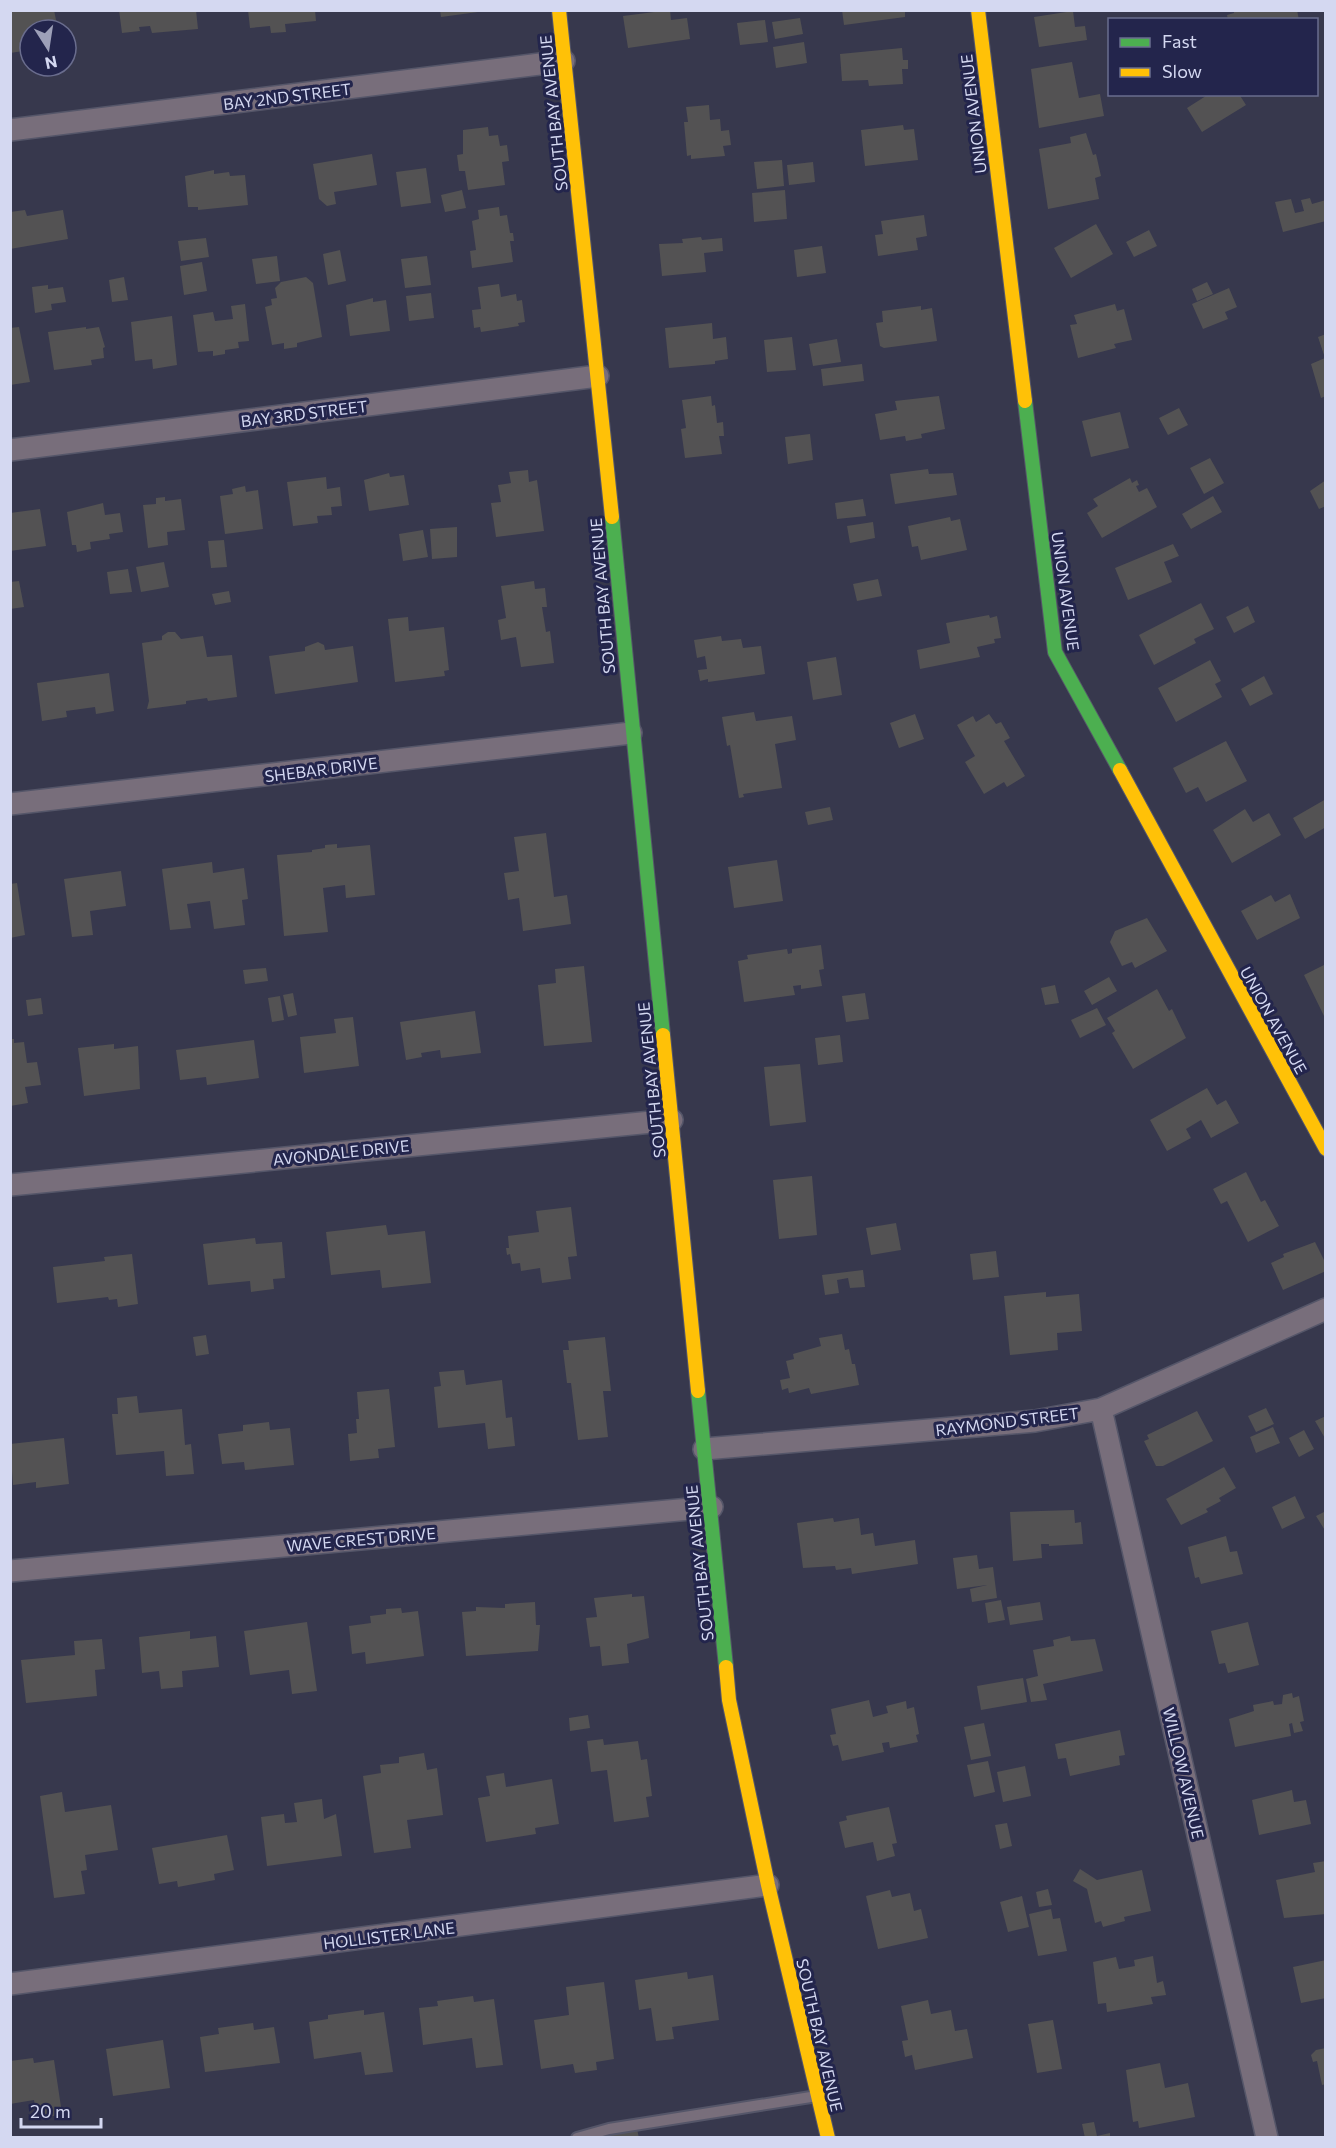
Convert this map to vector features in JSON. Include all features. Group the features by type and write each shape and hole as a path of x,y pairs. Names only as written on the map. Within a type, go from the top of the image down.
{"street":[{"name":"SOUTH BAY AVENUE","path":"559,10 598,376 631,733 704,1449 712,1507 729,1700 768,1885 828,2138"},
{"name":"UNION AVENUE","path":"978,10 1054,652 1326,1149"},
{"name":"BAY 2ND STREET","path":"10,130 564,61"},
{"name":"BAY 3RD STREET","path":"10,450 598,376"},
{"name":"SHEBAR DRIVE","path":"10,804 631,733"},
{"name":"AVONDALE DRIVE","path":"10,1185 672,1120"},
{"name":"RAYMOND STREET","path":"704,1449 1035,1421 1101,1409 1326,1309"},
{"name":"WILLOW AVENUE","path":"1101,1409 1267,2138"},
{"name":"WAVE CREST DRIVE","path":"10,1571 712,1507"},
{"name":"HOLLISTER LANE","path":"10,1984 768,1885"}],"lane":[{"path":"577,2138 609,2129 818,2096"}],"building":[{"path":"10,10 54,10 56,18 18,18 18,52 10,53"},
{"path":"119,10 196,10 198,29 152,33 150,26 139,27 140,31 122,33"},
{"path":"248,10 315,10 316,21 285,24 286,32 271,33 270,26 250,28"},
{"path":"440,10 478,10 478,12 441,17"},
{"path":"670,10 671,20 687,18 690,39 628,48 623,16"},
{"path":"842,10 905,10 905,17 844,25"},
{"path":"1234,10 1297,10 1299,18 1228,18 1227,15 1234,13"},
{"path":"1073,11 1075,27 1085,26 1087,40 1039,47 1034,17"},
{"path":"800,18 803,34 775,39 772,22"},
{"path":"765,20 768,42 740,45 737,23"},
{"path":"804,42 807,63 776,68 773,47"},
{"path":"902,48 903,60 908,60 908,69 902,69 903,84 869,86 868,80 842,81 840,54"},
{"path":"1072,62 1079,98 1100,94 1104,116 1039,128 1031,69"},
{"path":"1206,96 1240,96 1246,105 1202,132 1187,108"},
{"path":"709,105 710,120 720,119 721,131 729,130 731,145 723,146 725,156 691,159 691,155 687,156 684,122 688,122 686,107"},
{"path":"903,125 904,130 914,129 918,160 865,166 861,130"},
{"path":"488,127 489,136 498,135 500,146 507,145 509,161 502,162 505,185 468,190 465,171 459,171 457,155 463,154 463,130"},
{"path":"1086,133 1093,155 1096,154 1101,176 1095,178 1099,199 1048,209 1039,149 1071,143 1070,137"},
{"path":"372,154 377,185 334,192 336,204 327,206 319,199 313,164"},
{"path":"782,160 784,186 757,189 754,162"},
{"path":"813,162 815,182 789,185 787,165"},
{"path":"426,168 431,203 401,207 396,172"},
{"path":"214,170 214,174 229,172 230,176 245,175 248,205 198,210 198,207 188,207 185,176"},
{"path":"462,190 466,208 445,212 441,195"},
{"path":"785,190 787,219 754,222 752,193"},
{"path":"1310,198 1312,204 1326,200 1326,221 1283,232 1275,202 1291,199 1295,213 1304,211 1301,200"},
{"path":"499,207 500,216 507,215 510,233 513,233 514,241 510,241 513,262 472,268 470,251 476,250 472,221 479,219 478,210"},
{"path":"25,210 27,216 63,210 68,239 10,249 10,212"},
{"path":"924,215 927,236 916,238 918,250 878,256 875,235 883,234 881,221"},
{"path":"1096,224 1113,254 1071,278 1054,248"},
{"path":"1149,230 1157,246 1134,257 1126,242"},
{"path":"701,237 702,240 722,238 723,251 704,253 706,272 662,276 659,244 683,243 682,239"},
{"path":"206,238 209,257 181,261 178,241"},
{"path":"822,246 826,273 797,277 794,250"},
{"path":"340,250 346,281 328,285 323,254"},
{"path":"277,256 280,281 256,284 252,259"},
{"path":"427,256 431,285 405,288 401,259"},
{"path":"202,262 207,291 184,295 180,266"},
{"path":"124,277 128,300 112,302 109,280"},
{"path":"306,277 313,283 322,337 297,343 297,347 284,349 284,343 272,345 265,307 272,305 271,299 277,298 275,288 281,282"},
{"path":"1207,282 1213,294 1197,301 1192,289"},
{"path":"499,284 501,297 516,294 517,301 522,300 525,322 518,323 519,326 481,332 480,327 474,328 472,310 481,309 478,287"},
{"path":"48,285 48,289 63,287 66,302 51,304 52,310 35,313 32,287"},
{"path":"1229,288 1237,307 1225,312 1228,319 1203,329 1192,304"},
{"path":"431,293 434,318 409,321 406,296"},
{"path":"373,298 373,302 386,300 390,331 350,336 346,305"},
{"path":"245,304 249,341 238,342 239,348 225,350 225,354 213,356 213,351 198,352 193,315 213,312 215,321 233,319 231,306"},
{"path":"1115,304 1117,311 1124,309 1132,340 1114,344 1116,348 1078,358 1070,325 1077,324 1074,315"},
{"path":"921,306 921,310 932,308 937,341 884,348 880,346 876,323 883,322 882,311"},
{"path":"172,316 177,365 153,369 152,359 135,361 131,322"},
{"path":"712,323 713,339 726,337 728,359 715,361 715,364 669,368 665,328"},
{"path":"19,327 30,382 10,385 10,328"},
{"path":"86,327 86,329 99,327 105,347 103,348 104,358 91,360 92,365 54,370 48,332"},
{"path":"1326,334 1326,396 1321,398 1311,364 1325,358 1318,337"},
{"path":"792,337 796,370 767,372 764,340"},
{"path":"837,339 841,362 813,366 809,344"},
{"path":"862,364 864,381 823,386 821,369"},
{"path":"711,396 712,406 715,405 717,423 723,422 724,436 719,436 722,454 685,458 681,429 686,428 682,400"},
{"path":"939,396 945,429 921,434 922,438 906,441 905,436 880,440 875,414 897,410 895,401"},
{"path":"1179,408 1188,425 1168,435 1159,418"},
{"path":"1120,412 1129,448 1091,457 1082,421"},
{"path":"810,434 813,460 788,464 785,437"},
{"path":"1210,458 1224,483 1204,494 1190,468"},
{"path":"928,469 929,474 953,473 957,495 895,504 890,474"},
{"path":"528,470 529,482 537,480 544,531 496,537 491,503 501,502 498,485 511,483 509,472"},
{"path":"389,473 390,477 404,475 409,505 369,511 364,480"},
{"path":"326,477 327,489 340,487 342,506 331,507 332,515 317,516 318,523 293,526 287,482"},
{"path":"1130,478 1132,483 1137,480 1139,485 1136,486 1139,492 1147,488 1157,507 1102,538 1087,513 1098,506 1093,499"},
{"path":"1326,480 1326,506 1319,509 1310,491"},
{"path":"245,486 246,492 258,490 263,529 225,534 220,496 233,494 232,489"},
{"path":"1213,496 1222,512 1191,529 1182,514"},
{"path":"165,497 165,501 181,499 185,530 167,532 168,545 148,548 143,505 156,504 156,498"},
{"path":"863,499 866,516 837,519 835,503"},
{"path":"103,503 105,515 120,513 123,532 109,534 110,539 90,542 91,549 77,552 76,545 72,545 67,512"},
{"path":"40,509 46,546 10,551 10,513"},
{"path":"950,517 951,521 960,519 967,550 921,560 918,546 912,547 908,526"},
{"path":"873,522 875,538 850,543 847,526"},
{"path":"457,527 457,557 432,559 430,529"},
{"path":"423,530 428,557 403,561 399,534"},
{"path":"224,540 227,567 211,568 208,541"},
{"path":"1173,544 1179,556 1164,562 1172,582 1128,600 1115,568"},
{"path":"164,562 169,587 141,592 136,567"},
{"path":"128,569 132,592 110,594 107,572"},
{"path":"878,579 882,596 857,601 853,584"},
{"path":"19,581 24,607 10,609 10,582"},
{"path":"534,581 535,589 545,588 547,607 542,607 546,632 550,631 554,663 521,667 516,637 501,640 498,620 506,618 501,586"},
{"path":"229,591 231,602 215,605 212,594"},
{"path":"1201,603 1214,629 1194,639 1196,643 1154,665 1139,635"},
{"path":"1248,606 1255,622 1234,633 1226,617"},
{"path":"989,615 990,618 997,616 1001,638 994,639 995,643 977,647 980,657 920,669 917,650 950,643 946,623"},
{"path":"408,617 409,631 444,627 449,670 444,671 445,676 395,682 388,619"},
{"path":"168,632 175,632 181,639 203,636 207,657 232,655 237,697 208,701 207,698 186,701 186,704 147,709 149,701 142,643 162,640 162,636"},
{"path":"721,636 722,641 741,639 743,648 761,646 765,674 708,682 708,679 700,681 698,670 707,669 705,656 697,658 694,640"},
{"path":"318,642 324,645 325,650 353,646 358,682 275,694 269,656 305,651 305,647"},
{"path":"836,657 842,695 813,700 807,662"},
{"path":"1210,660 1221,681 1215,684 1222,697 1176,722 1158,688"},
{"path":"109,673 114,711 96,714 95,707 66,711 67,717 42,721 37,683"},
{"path":"1264,676 1273,694 1250,706 1241,689"},
{"path":"754,712 756,721 792,716 796,740 775,744 782,788 743,794 744,797 739,798 730,745 727,746 722,717"},
{"path":"915,714 924,739 899,748 890,723"},
{"path":"989,714 996,724 1001,722 1010,738 1004,741 1025,776 1007,787 1004,782 984,794 965,762 975,756 957,725 973,716 976,722"},
{"path":"1226,741 1247,781 1206,802 1198,787 1186,793 1173,768"},
{"path":"1326,799 1326,827 1305,839 1293,818"},
{"path":"830,807 833,820 808,825 805,812"},
{"path":"1245,809 1253,822 1269,813 1281,835 1232,863 1213,830"},
{"path":"546,833 554,897 567,895 571,924 523,931 519,898 508,900 504,873 519,871 514,837"},
{"path":"337,844 337,848 370,845 375,895 346,898 345,885 323,888 328,932 284,936 277,855 312,852 312,850 325,848 325,845"},
{"path":"777,860 783,901 734,908 728,867"},
{"path":"212,862 213,873 244,868 248,899 242,900 245,925 214,929 210,901 187,904 191,928 170,930 162,869"},
{"path":"121,871 126,906 90,911 93,935 72,937 64,879"},
{"path":"17,883 25,935 10,938 10,884"},
{"path":"1290,894 1300,918 1257,940 1241,911 1271,895 1275,902"},
{"path":"1147,918 1167,951 1135,968 1132,962 1122,966 1110,942 1115,931"},
{"path":"821,945 824,969 819,970 822,986 801,989 801,985 793,986 795,995 744,1002 738,961 748,959 747,955 787,949 788,954 792,953 792,949"},
{"path":"1326,964 1326,1015 1324,1016 1304,975"},
{"path":"584,966 592,1042 544,1046 538,985 556,983 555,969"},
{"path":"266,968 268,981 245,984 243,970"},
{"path":"1109,977 1117,991 1092,1005 1084,991"},
{"path":"1055,985 1059,1003 1045,1005 1041,988"},
{"path":"1157,989 1169,1011 1172,1009 1186,1038 1133,1069 1112,1033 1115,1031 1107,1018"},
{"path":"293,993 297,1015 288,1017 283,995"},
{"path":"865,993 869,1019 846,1022 842,996"},
{"path":"280,996 284,1020 272,1022 268,998"},
{"path":"41,998 43,1014 28,1016 26,1000"},
{"path":"1097,1008 1106,1025 1080,1038 1071,1020"},
{"path":"475,1011 481,1053 441,1058 440,1050 421,1053 422,1057 406,1060 400,1022"},
{"path":"353,1017 359,1066 304,1073 300,1037 336,1033 334,1019"},
{"path":"840,1035 843,1062 818,1065 815,1038"},
{"path":"10,1039 14,1039 14,1043 24,1042 27,1063 37,1062 41,1085 25,1087 28,1103 10,1106"},
{"path":"254,1040 259,1078 207,1085 206,1077 180,1080 176,1050"},
{"path":"114,1044 114,1049 138,1046 140,1089 84,1096 78,1048"},
{"path":"800,1064 806,1122 770,1126 764,1067"},
{"path":"1207,1088 1217,1105 1226,1100 1239,1123 1211,1138 1201,1120 1186,1129 1191,1138 1167,1151 1150,1120"},
{"path":"1246,1172 1261,1202 1265,1200 1279,1226 1248,1242 1227,1201 1221,1204 1213,1189"},
{"path":"812,1176 817,1235 779,1239 773,1180"},
{"path":"571,1207 577,1256 568,1257 571,1279 542,1283 540,1268 521,1271 520,1263 512,1264 506,1248 509,1248 508,1236 539,1232 536,1211"},
{"path":"896,1223 901,1250 871,1255 866,1228"},
{"path":"386,1225 388,1235 425,1231 431,1283 382,1288 380,1270 331,1275 326,1232"},
{"path":"255,1238 256,1244 282,1242 285,1278 273,1279 274,1289 251,1292 250,1281 208,1285 203,1244"},
{"path":"1315,1242 1326,1264 1326,1271 1283,1290 1271,1263 1284,1257 1283,1254"},
{"path":"996,1251 999,1277 973,1280 970,1254"},
{"path":"132,1254 138,1304 118,1307 117,1299 109,1300 108,1297 57,1303 53,1267 105,1261 104,1257"},
{"path":"863,1270 865,1287 850,1288 848,1278 837,1280 839,1293 825,1295 822,1275"},
{"path":"1046,1292 1046,1297 1079,1294 1082,1331 1057,1333 1058,1350 1010,1355 1004,1296"},
{"path":"842,1334 845,1350 849,1349 852,1364 855,1364 859,1385 811,1394 809,1388 789,1393 788,1388 782,1390 780,1380 790,1378 786,1361 794,1359 793,1354 821,1346 819,1338"},
{"path":"206,1335 209,1354 196,1356 193,1337"},
{"path":"605,1337 611,1391 603,1391 608,1437 578,1440 571,1383 567,1383 563,1350 569,1350 568,1341"},
{"path":"464,1370 466,1385 502,1380 506,1418 512,1417 515,1446 488,1449 485,1423 438,1428 434,1387 441,1386 439,1372"},
{"path":"389,1389 395,1447 378,1449 379,1458 350,1461 348,1434 357,1433 356,1419 359,1419 357,1392"},
{"path":"137,1396 139,1413 182,1409 185,1445 191,1444 194,1474 166,1476 164,1451 116,1455 112,1414 118,1414 117,1398"},
{"path":"1266,1408 1274,1424 1256,1432 1248,1416"},
{"path":"1197,1411 1213,1441 1163,1466 1156,1466 1144,1441 1149,1439 1147,1435"},
{"path":"1326,1416 1326,1440 1315,1421"},
{"path":"269,1422 270,1430 290,1428 294,1465 245,1470 244,1462 222,1464 218,1434 243,1431 243,1425"},
{"path":"1273,1427 1280,1443 1256,1453 1250,1437"},
{"path":"1304,1430 1314,1449 1299,1457 1289,1438"},
{"path":"64,1438 69,1484 36,1488 36,1482 13,1485 10,1444"},
{"path":"1224,1467 1236,1488 1219,1498 1221,1501 1206,1509 1208,1512 1181,1525 1166,1499"},
{"path":"1295,1496 1305,1518 1282,1529 1272,1507"},
{"path":"1074,1510 1075,1523 1081,1522 1083,1544 1049,1546 1049,1544 1041,1544 1042,1558 1013,1561 1010,1512"},
{"path":"1326,1511 1326,1532 1316,1516"},
{"path":"833,1518 834,1522 859,1518 861,1535 873,1533 875,1546 915,1540 918,1564 852,1574 851,1568 836,1570 835,1566 803,1568 797,1523"},
{"path":"1226,1536 1230,1552 1237,1551 1243,1574 1201,1584 1199,1577 1195,1578 1188,1547"},
{"path":"977,1555 979,1569 993,1567 997,1598 972,1602 970,1589 987,1585 957,1589 953,1558"},
{"path":"632,1594 632,1597 644,1596 649,1638 627,1644 629,1663 602,1666 600,1646 590,1647 586,1618 597,1617 594,1598"},
{"path":"1001,1600 1005,1620 988,1623 985,1603"},
{"path":"535,1602 536,1625 540,1625 538,1651 466,1656 462,1612 476,1611 476,1607 505,1608 505,1604"},
{"path":"1040,1602 1043,1620 1010,1625 1007,1607"},
{"path":"401,1608 402,1613 418,1611 424,1656 366,1664 365,1652 352,1654 349,1626 371,1623 370,1616 386,1614 386,1609"},
{"path":"307,1622 317,1691 292,1694 289,1670 250,1675 244,1631"},
{"path":"1248,1622 1259,1665 1228,1673 1225,1663 1219,1664 1211,1631"},
{"path":"190,1631 190,1639 216,1636 219,1667 182,1671 183,1687 161,1689 159,1671 142,1673 139,1637"},
{"path":"1070,1636 1071,1641 1095,1639 1103,1671 1043,1684 1047,1700 1031,1702 1026,1679 1038,1676 1033,1650 1054,1646 1053,1640"},
{"path":"102,1639 105,1669 95,1670 97,1696 26,1703 21,1660 75,1655 74,1641"},
{"path":"1023,1678 1027,1702 981,1710 977,1686"},
{"path":"1292,1693 1293,1698 1299,1696 1304,1721 1300,1722 1303,1731 1294,1733 1292,1723 1289,1724 1291,1736 1235,1747 1229,1719 1254,1711 1253,1705 1273,1701 1274,1705 1282,1704 1283,1695"},
{"path":"869,1700 873,1717 888,1713 886,1706 906,1701 907,1709 914,1707 919,1734 916,1735 918,1742 890,1748 889,1742 882,1743 884,1752 842,1761 838,1745 833,1746 830,1735 836,1734 831,1709"},
{"path":"588,1715 590,1728 570,1731 569,1718"},
{"path":"984,1723 991,1756 971,1760 964,1727"},
{"path":"1120,1730 1125,1755 1119,1756 1120,1765 1070,1776 1066,1758 1058,1759 1055,1744"},
{"path":"603,1739 604,1745 638,1741 641,1760 647,1759 652,1796 646,1797 649,1817 614,1822 607,1770 591,1772 587,1741"},
{"path":"424,1753 427,1770 437,1768 443,1815 407,1820 411,1848 374,1853 363,1776 381,1773 380,1765 399,1763 399,1757"},
{"path":"988,1761 995,1792 974,1797 967,1765"},
{"path":"1025,1766 1031,1796 1003,1802 997,1772"},
{"path":"504,1773 506,1787 552,1779 559,1824 535,1828 536,1834 486,1842 478,1798 490,1796 486,1776"},
{"path":"1292,1790 1294,1802 1306,1800 1311,1824 1259,1835 1252,1800"},
{"path":"62,1792 65,1812 111,1805 118,1850 85,1855 87,1870 81,1871 85,1894 54,1898 40,1796"},
{"path":"322,1799 324,1819 336,1814 342,1856 267,1866 261,1817 284,1814 285,1823 297,1822 294,1803"},
{"path":"889,1807 897,1843 892,1844 895,1856 877,1861 873,1842 845,1848 839,1822 847,1820 846,1816"},
{"path":"1007,1823 1012,1846 1000,1849 995,1825"},
{"path":"227,1835 234,1870 214,1874 215,1880 178,1887 177,1881 159,1884 152,1848"},
{"path":"1326,1861 1326,1914 1284,1918 1276,1880 1315,1872 1313,1863"},
{"path":"1080,1869 1097,1880 1142,1870 1151,1911 1124,1917 1125,1921 1103,1927 1101,1921 1095,1923 1087,1889 1073,1881"},
{"path":"1048,1889 1052,1905 1039,1907 1036,1892"},
{"path":"890,1890 892,1897 910,1893 914,1911 921,1909 928,1938 878,1949 866,1896"},
{"path":"1022,1896 1029,1927 1008,1932 1000,1902"},
{"path":"1051,1909 1053,1919 1060,1918 1067,1951 1038,1956 1029,1914"},
{"path":"1153,1956 1157,1983 1163,1981 1166,1995 1151,1997 1153,2004 1107,2012 1106,2003 1098,2004 1093,1962 1116,1957 1119,1969 1135,1966 1134,1960"},
{"path":"1326,1960 1326,1998 1301,2003 1293,1967"},
{"path":"687,1972 688,1979 713,1975 719,2020 672,2027 674,2039 656,2041 651,2008 639,2010 635,1980"},
{"path":"604,1982 614,2059 596,2062 597,2070 575,2073 573,2064 541,2069 534,2020 569,2015 566,1987"},
{"path":"473,1996 474,2002 494,1999 503,2065 476,2068 472,2038 423,2045 419,2008 438,2006 437,2001"},
{"path":"928,2000 931,2014 951,2010 955,2031 967,2029 973,2058 915,2070 912,2055 905,2057 902,2041 908,2040 901,2006"},
{"path":"364,2010 364,2015 384,2012 393,2072 365,2075 361,2052 314,2059 309,2022 328,2019 328,2015"},
{"path":"1053,2020 1062,2069 1037,2073 1028,2024"},
{"path":"253,2023 254,2030 274,2027 280,2063 205,2072 200,2037 219,2034 218,2028"},
{"path":"163,2040 170,2088 113,2096 106,2049"},
{"path":"1326,2048 1326,2084 1322,2085 1317,2061 1313,2062 1311,2055 1316,2050"},
{"path":"33,2058 34,2063 54,2060 61,2107 54,2116 43,2117 36,2112 34,2100 10,2104 10,2061"},
{"path":"1160,2063 1165,2088 1188,2083 1195,2117 1139,2128 1138,2121 1133,2122 1126,2070"},
{"path":"1094,2122 1097,2136 1110,2133 1110,2138 1085,2138 1082,2124"},
{"path":"637,2129 639,2138 605,2138 605,2135"}],"traffic: fast":[{"path":"1025,401 1055,652 1120,770"},
{"path":"612,517 663,1035"},
{"path":"698,1391 726,1667"}],"traffic: slow":[{"path":"559,10 612,517"},
{"path":"978,10 1025,401"},
{"path":"1120,770 1326,1149"},
{"path":"663,1035 698,1391"},
{"path":"726,1667 729,1700 768,1885 828,2138"}]}
